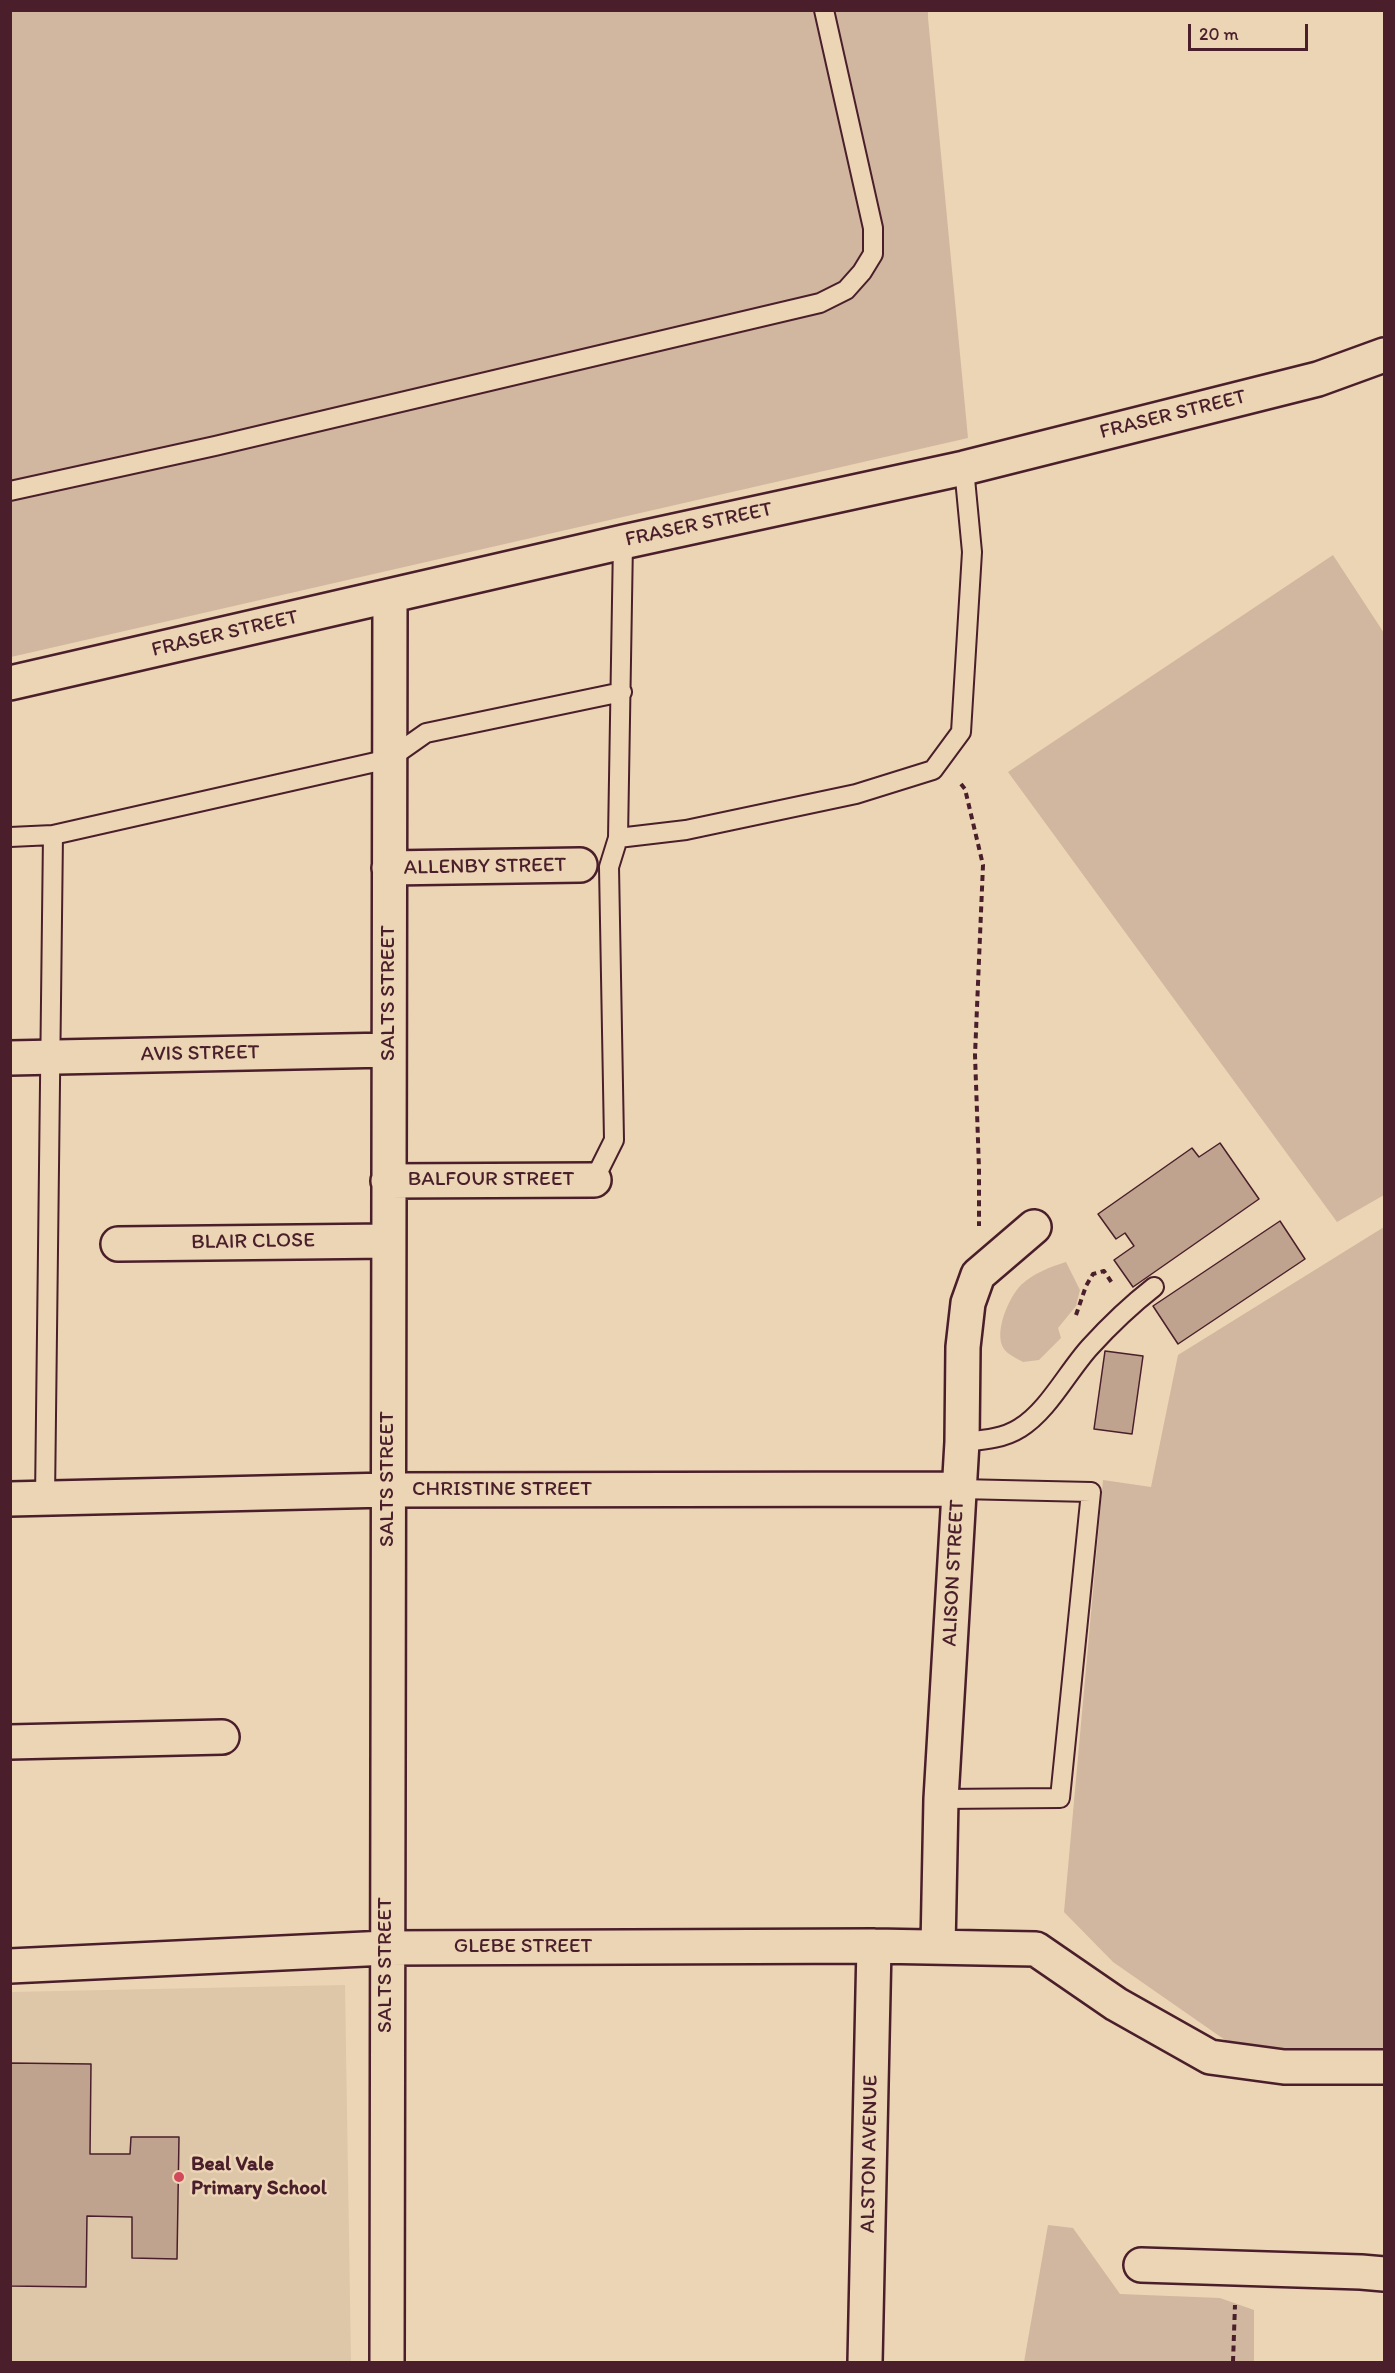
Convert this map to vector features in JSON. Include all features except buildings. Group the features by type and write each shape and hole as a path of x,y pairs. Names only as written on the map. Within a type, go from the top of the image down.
{"street":[{"name":"FRASER STREET","path":"10,683 623,542 964,468 1318,379 1384,355"},
{"name":"SALTS STREET","path":"387,2362 390,596"},
{"name":"ALLENBY STREET","path":"389,868 580,865"},
{"name":"AVIS STREET","path":"10,1058 388,1050"},
{"name":"BALFOUR STREET","path":"388,1181 594,1180"},
{"name":"ALISON STREET","path":"938,1947 941,1799 962,1442 963,1347 968,1303 978,1275 1034,1227"},
{"name":"BLAIR CLOSE","path":"118,1244 388,1241"},
{"name":"CHRISTINE STREET","path":"10,1499 388,1490 958,1489"},
{"path":"10,1742 222,1737"},
{"name":"GLEBE STREET","path":"10,1966 386,1947 874,1946 1036,1949 1116,2004 1210,2057 1284,2067 1384,2067"},
{"name":"ALSTON AVENUE","path":"865,2362 874,1946"},
{"path":"1141,2265 1384,2274"}],"lane":[{"path":"10,491 215,446 820,303 846,290 862,272 873,254 873,228 824,10"},
{"path":"618,838 686,830 856,794 933,770 961,732 972,552 964,468"},
{"path":"594,1180 614,1140 609,867 618,838 623,542"},
{"path":"10,837 53,835 389,759 426,733 622,692"},
{"path":"45,1498 53,835"},
{"path":"962,1442 989,1440 1021,1428 1041,1410 1089,1348 1128,1308 1154,1287"},
{"path":"941,1799 1060,1798 1090,1491 958,1489"}],"path":[{"path":"943,755 965,789 983,865 975,1055 979,1169 978,1275"},
{"path":"1233,2362 1235,2268"}],"shaded area":[{"path":"10,11 928,11 968,438 11,657"},
{"path":"1333,555 1384,633 1384,1195 1337,1222 1008,772"},
{"path":"1384,1227 1384,2050 1238,2049 1113,1962 1064,1912 1103,1480 1151,1487 1178,1355"},
{"path":"1066,1262 1080,1290 1076,1306 1058,1328 1061,1338 1039,1360 1023,1362 1005,1351 1001,1342 1001,1325 1007,1306 1016,1291 1031,1277"},
{"name":"Beal Vale Primary School","path":"345,1985 351,2362 11,2362 10,1992"},
{"path":"1048,2225 1073,2228 1120,2294 1220,2298 1254,2310 1254,2362 1024,2362"}],"place":[{"name":"Beal Vale Primary School","path":"179,2177"}]}
